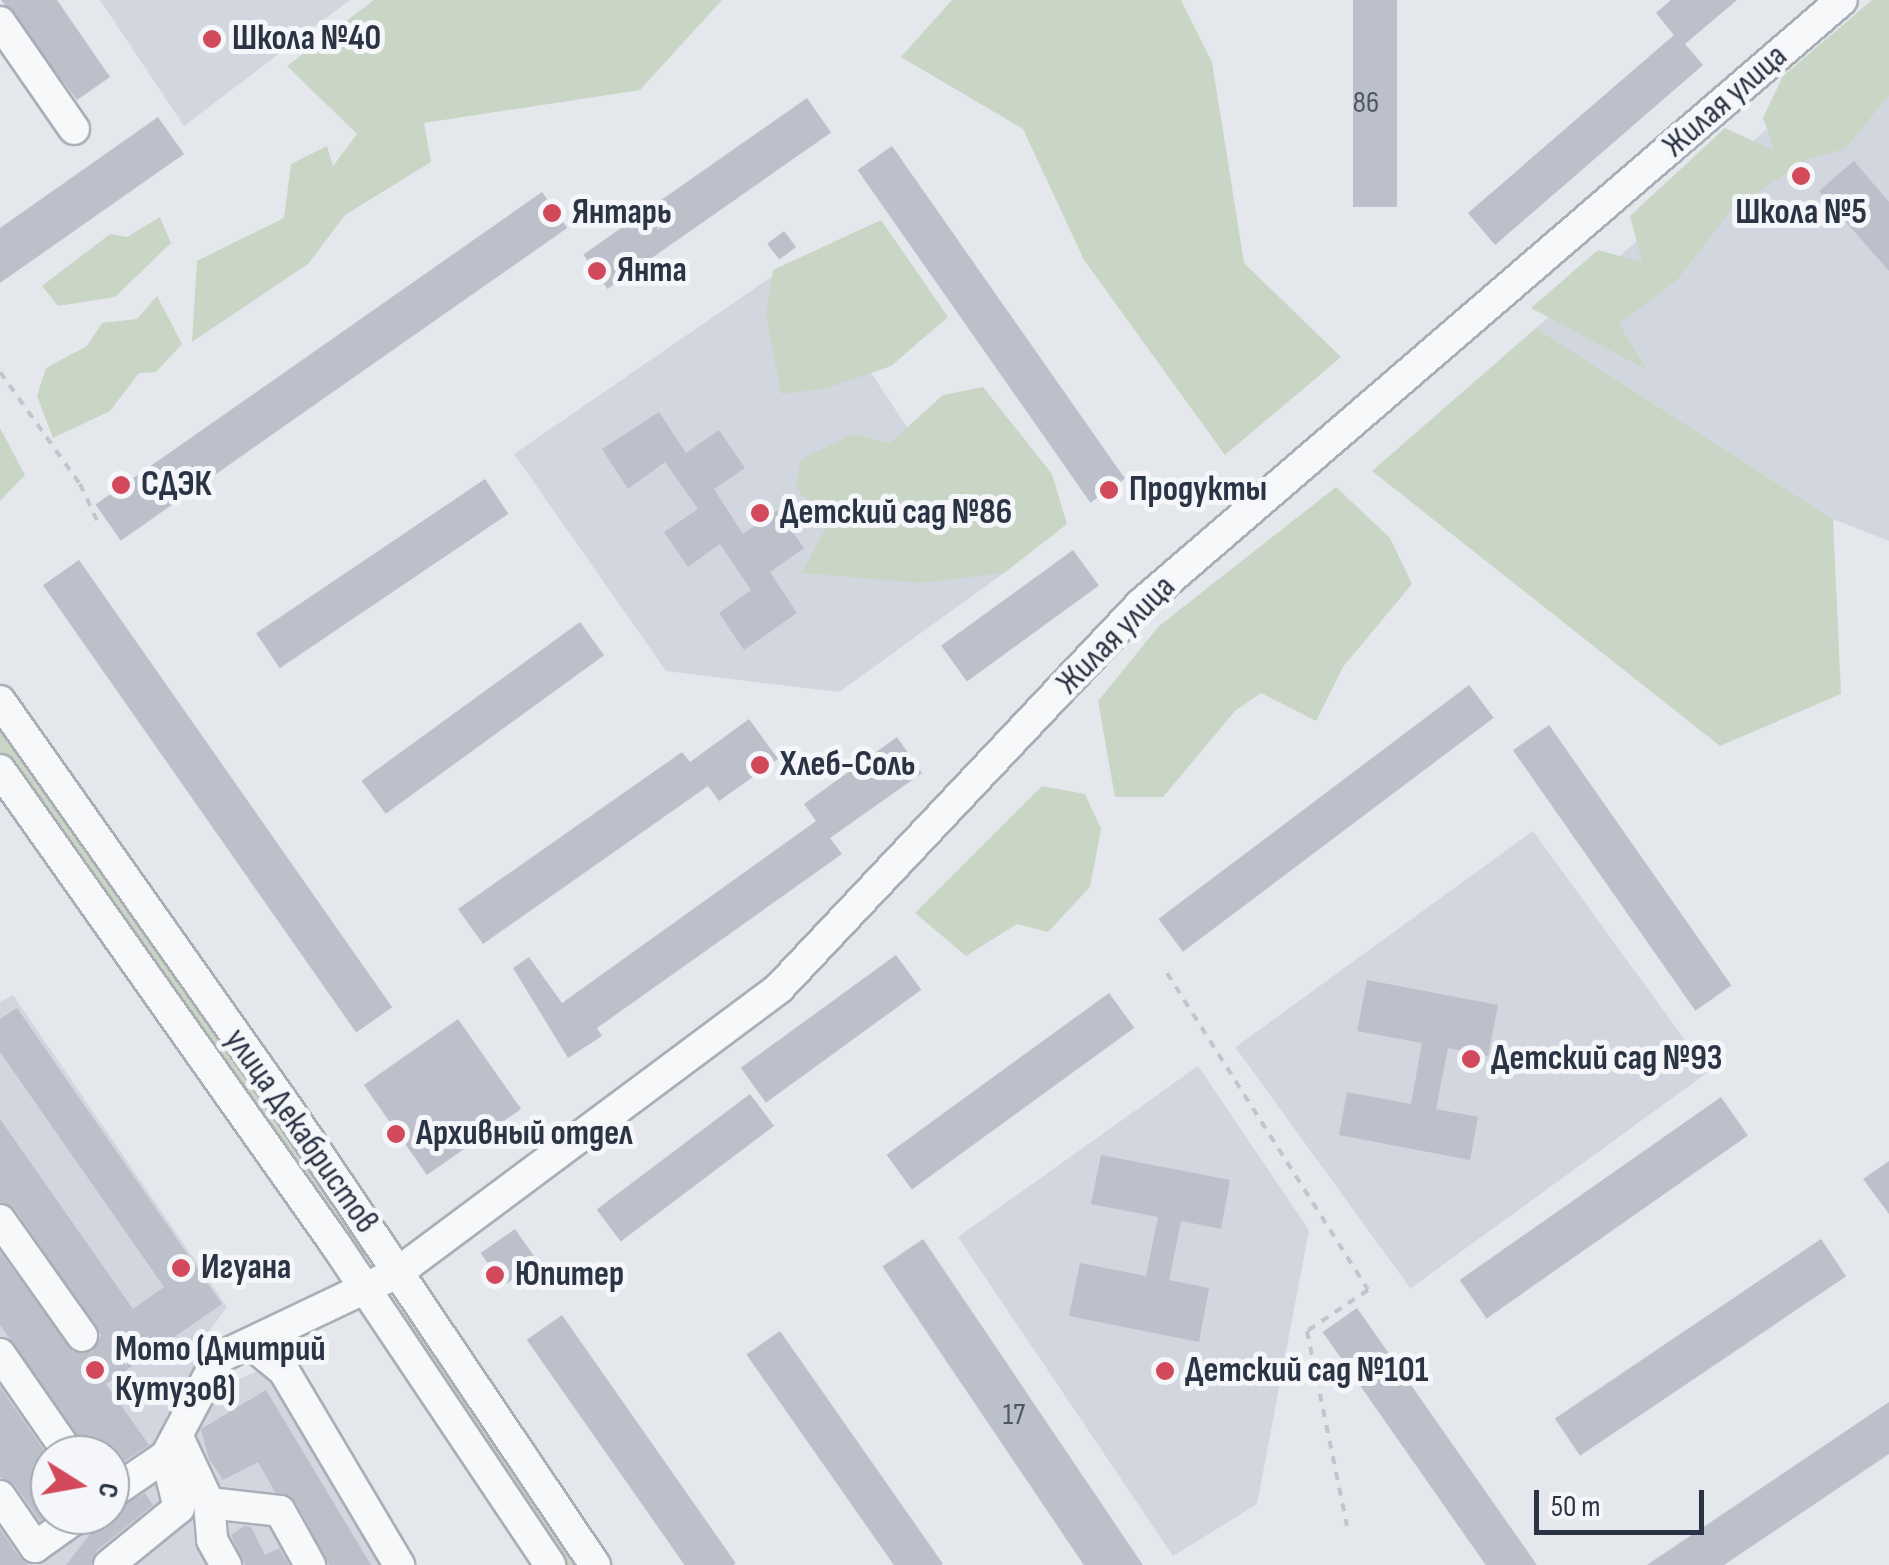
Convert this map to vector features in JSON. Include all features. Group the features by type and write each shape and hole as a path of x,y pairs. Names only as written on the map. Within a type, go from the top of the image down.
{"street":[{"name":"Жилая улица","path":"172,1447 218,1358 365,1292 397,1273 780,988 1141,604 1842,0"},
{"path":"0,22 74,129"},
{"name":"улица Декабристов","path":"0,701 595,1565"},
{"name":"улица Декабристов","path":"0,770 365,1292 550,1565"},
{"path":"0,1220 82,1336"},
{"path":"251,1344 284,1371 399,1565"},
{"path":"0,1354 56,1435"},
{"path":"130,1479 172,1447"},
{"path":"172,1447 209,1503 212,1540 226,1565"},
{"path":"109,1565 166,1523 179,1508 172,1447"},
{"path":"0,1496 35,1547 52,1535"},
{"path":"209,1503 280,1511 310,1565"},
{"path":"151,1565 166,1523"}],"path":[{"path":"0,372 80,484 97,520"},
{"path":"1167,974 1368,1290 1307,1330 1346,1526"},
{"path":"198,1280 231,1262 282,1262"}],"shaded area":[{"name":"Школа №40","path":"100,0 350,0 184,126"},
{"name":"Школа №5","path":"1889,24 1889,541 1833,519 1536,328"},
{"name":"Детский сад №86","path":"796,260 1004,573 839,692 666,671 514,454"},
{"name":"Детский сад №93","path":"1533,831 1708,1072 1410,1288 1235,1047"},
{"path":"13,995 227,1307 205,1337 237,1380 264,1368 386,1565 0,1565 0,1002"},
{"name":"Детский сад №101","path":"1198,1066 1309,1230 1257,1504 1173,1556 958,1237"}],"green space":[{"path":"374,0 722,0 640,90 424,123 431,162 345,215 308,264 192,342 197,261 284,218 291,164 327,146 333,166 357,134 287,66"},
{"path":"952,0 1181,0 1212,62 1244,263 1341,357 1225,455 1084,260 1023,129 901,57"},
{"path":"1872,0 1889,0 1889,95 1845,149 1810,158 1732,209 1677,280 1619,324 1647,370 1531,308 1598,250 1642,262 1630,216 1725,128 1775,151 1763,118 1783,76"},
{"path":"160,217 171,243 115,297 58,306 42,286 110,234 127,237"},
{"path":"881,220 948,317 891,366 828,388 781,394 766,315 773,270"},
{"path":"157,296 182,344 156,372 139,373 110,411 53,438 37,396 46,368 87,346 102,323 137,319"},
{"path":"1536,328 1833,519 1841,694 1720,746 1372,471"},
{"path":"983,387 1052,474 1067,524 1004,573 919,583 802,573 825,529 796,486 801,459 854,434 890,443 943,395"},
{"path":"0,428 25,475 0,501"},
{"path":"1336,487 1390,538 1412,584 1343,667 1316,721 1261,693 1235,711 1163,797 1115,797 1098,701 1159,626"},
{"path":"0,723 369,1251 354,1261 0,756"},
{"path":"1042,786 1085,794 1101,829 1090,887 1048,932 1017,924 966,956 915,913"},
{"path":"406,1308 579,1565 566,1565 397,1311"}],"building":[{"path":"1,0 57,0 110,77 77,100"},
{"path":"1353,0 1397,0 1397,207 1353,207"},
{"path":"1671,0 1737,0 1685,44 1703,65 1495,245 1468,213 1674,35 1656,13"},
{"path":"807,98 831,132 607,289 583,255"},
{"path":"158,117 184,154 0,283 0,228"},
{"path":"892,146 1125,479 1090,503 858,170"},
{"path":"1854,161 1889,202 1889,271 1819,191"},
{"path":"542,192 567,228 121,541 96,505"},
{"path":"784,231 796,247 779,260 767,244"},
{"path":"659,412 686,453 719,430 745,468 714,489 743,534 777,510 804,548 770,572 797,613 744,650 719,613 751,590 720,544 688,567 664,532 698,509 665,462 628,489 602,449"},
{"path":"485,479 508,514 280,668 256,633"},
{"path":"1073,550 1099,586 967,681 941,646"},
{"path":"79,560 392,1007 356,1032 43,585"},
{"path":"580,622 604,655 386,814 362,781"},
{"path":"1469,685 1494,718 1183,952 1158,919"},
{"path":"749,719 778,759 719,801 708,786 483,944 458,909 682,752 690,762"},
{"path":"1549,725 1731,985 1695,1011 1513,750"},
{"path":"897,737 922,773 830,838 842,854 597,1028 602,1036 568,1058 513,968 529,957 562,1003 816,821 804,804"},
{"path":"896,955 921,990 766,1103 741,1068"},
{"path":"1367,980 1498,1005 1488,1056 1448,1048 1436,1109 1478,1117 1470,1160 1339,1135 1347,1092 1411,1104 1422,1043 1357,1031"},
{"path":"1109,993 1134,1028 912,1189 887,1155"},
{"path":"17,1008 222,1304 106,1384 149,1445 130,1458 130,1435 78,1435 0,1325 0,1252 73,1352 92,1352 101,1335 15,1209 0,1202 0,1119 133,1309 164,1287 0,1052 0,1019"},
{"path":"458,1019 521,1109 427,1175 364,1085"},
{"path":"750,1094 774,1126 621,1241 597,1210"},
{"path":"1721,1097 1748,1136 1487,1318 1460,1280"},
{"path":"1101,1155 1230,1180 1221,1229 1181,1221 1169,1280 1209,1288 1199,1342 1069,1316 1080,1263 1146,1276 1158,1217 1091,1204"},
{"path":"1889,1161 1889,1214 1863,1179"},
{"path":"515,1229 538,1262 504,1286 481,1253"},
{"path":"923,1239 1143,1565 1084,1565 882,1266"},
{"path":"1821,1239 1846,1276 1580,1456 1555,1419"},
{"path":"1357,1308 1537,1564 1486,1565 1323,1332"},
{"path":"562,1315 736,1563 685,1565 527,1340"},
{"path":"780,1331 943,1564 894,1565 746,1355"},
{"path":"0,1387 33,1435 30,1435 30,1507 15,1485 0,1477"},
{"path":"266,1390 371,1565 329,1565 296,1502 275,1492 258,1462 223,1480 209,1459 201,1429"},
{"path":"1889,1402 1889,1454 1724,1565 1647,1565"},
{"path":"145,1493 153,1505 130,1523 130,1501"},
{"path":"244,1526 251,1527 265,1555 279,1548 289,1565 245,1565 231,1535"},
{"path":"0,1529 20,1558 29,1565 0,1565"},
{"path":"89,1535 116,1535 97,1550 91,1565 66,1565"}],"place":[{"name":"Школа №40","path":"212,39"},
{"name":"Школа №5","path":"1801,176"},
{"name":"Янтарь","path":"552,213"},
{"name":"Янта","path":"597,271"},
{"name":"СДЭК","path":"121,485"},
{"name":"Продукты","path":"1109,490"},
{"name":"Детский сад №86","path":"760,513"},
{"name":"Хлеб-Соль","path":"760,765"},
{"name":"Детский сад №93","path":"1471,1059"},
{"name":"Архивный отдел","path":"396,1134"},
{"name":"Игуана","path":"181,1268"},
{"name":"Юпитер","path":"495,1275"},
{"name":"Мото (Дмитрий Кутузов)","path":"95,1370"},
{"name":"Детский сад №101","path":"1165,1371"}]}
